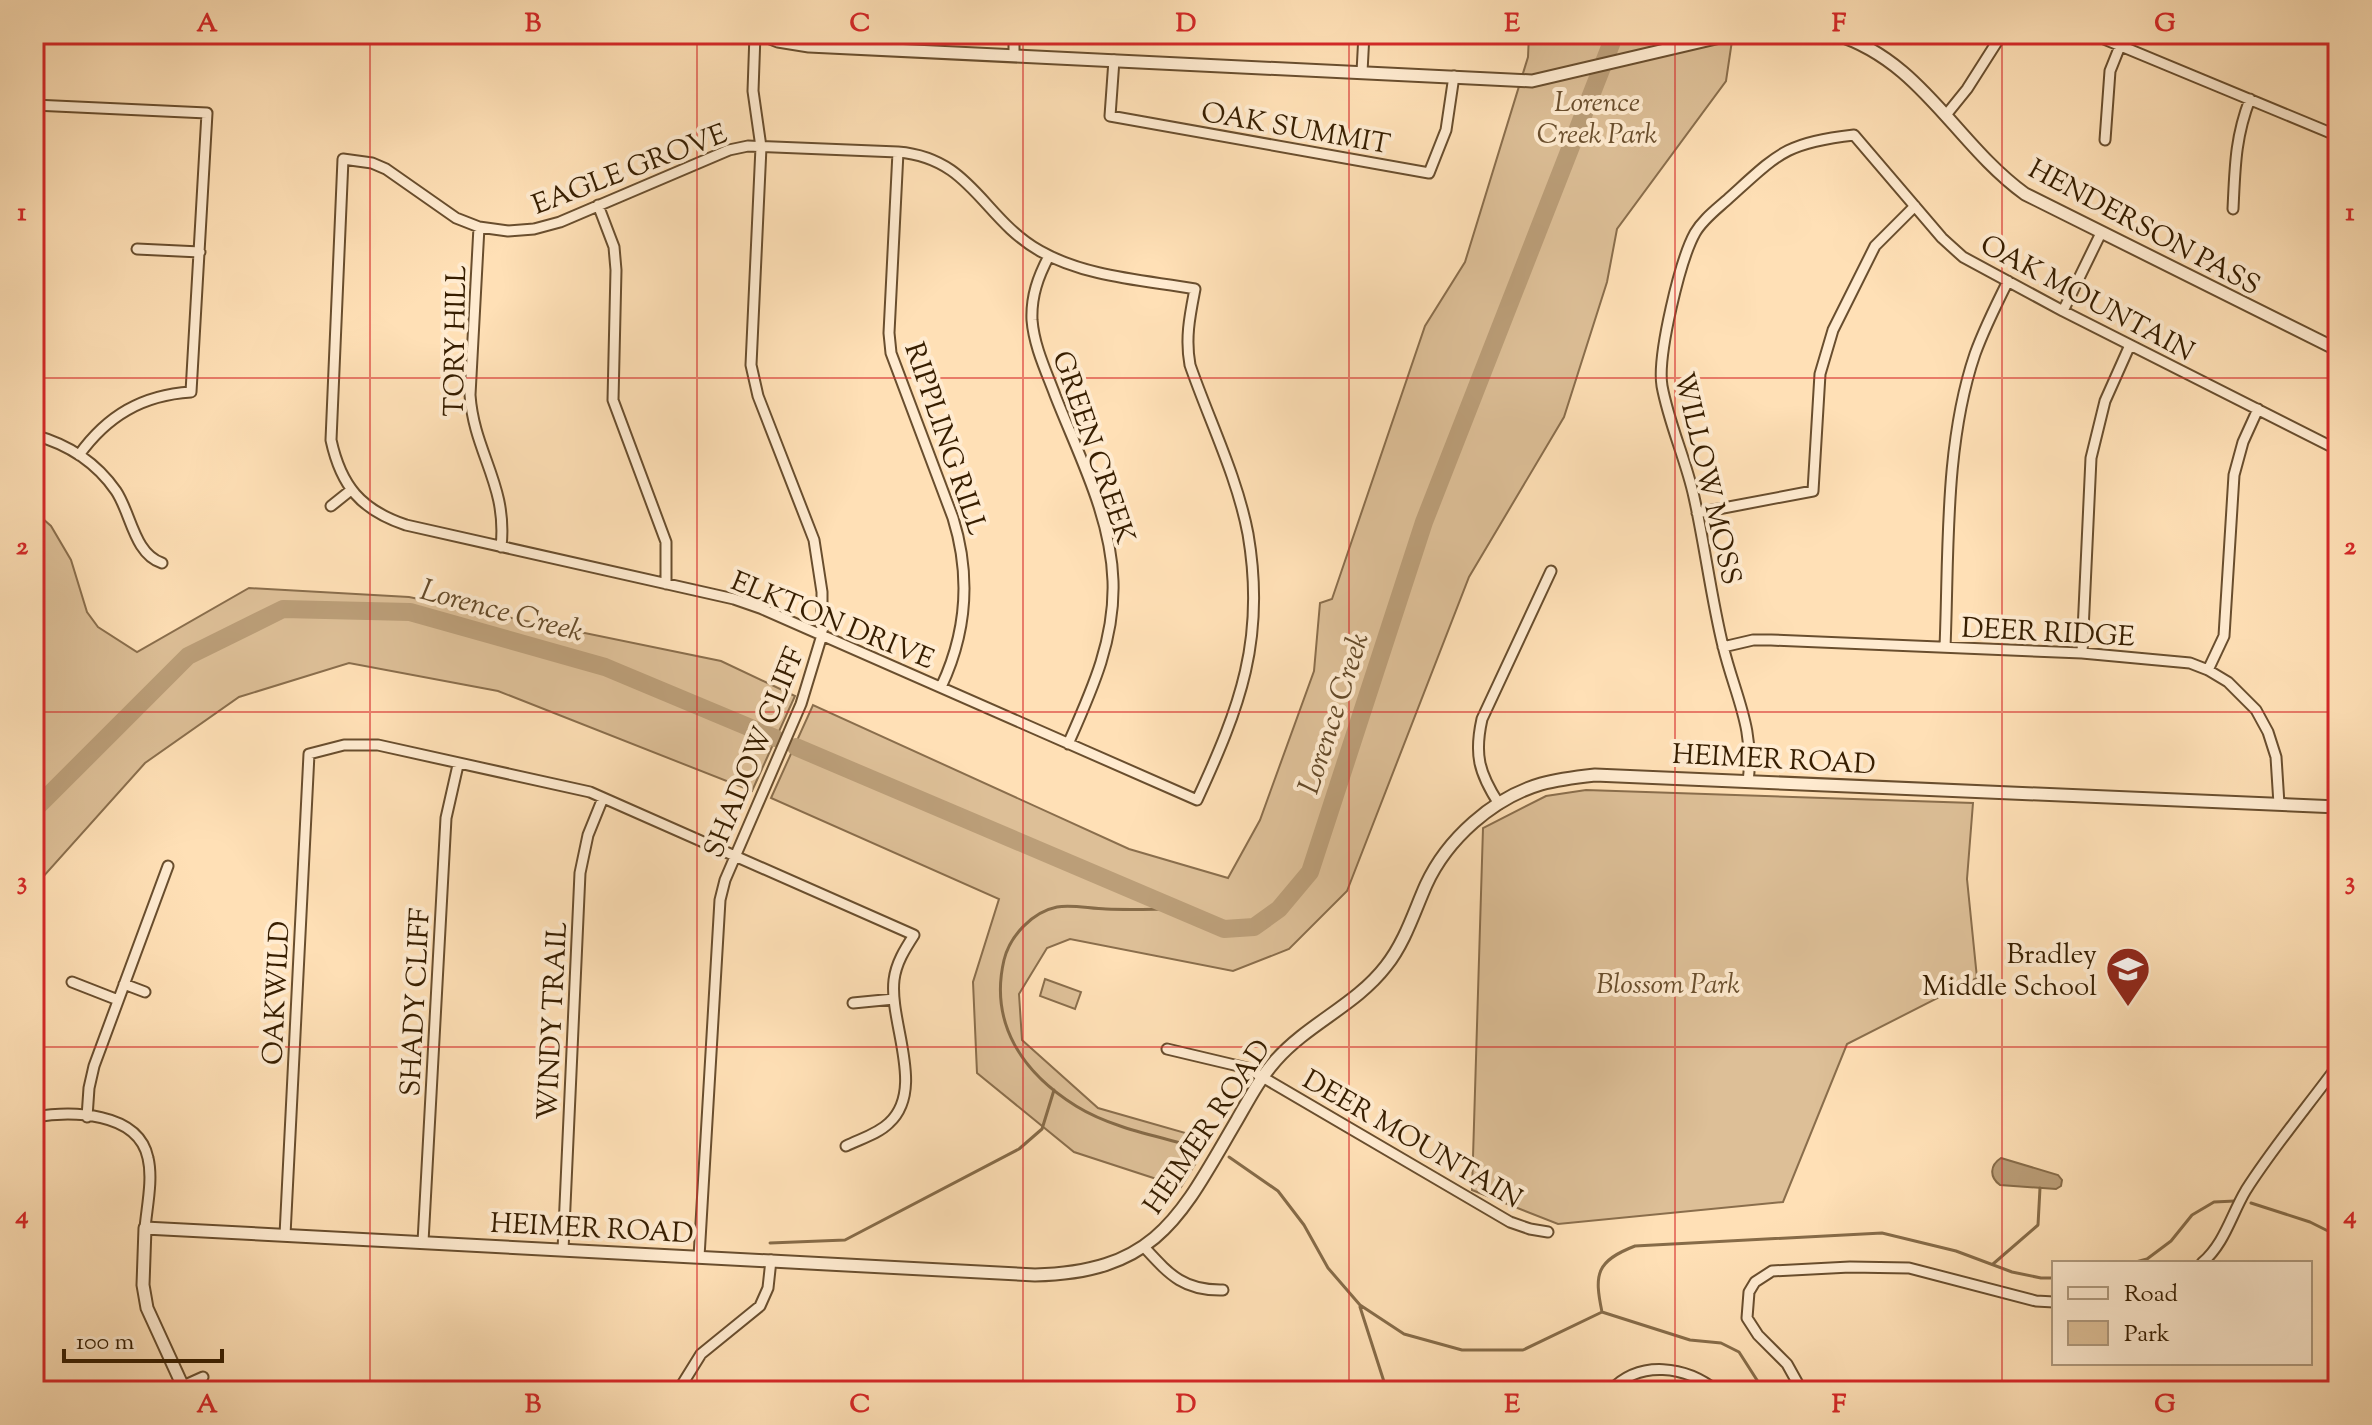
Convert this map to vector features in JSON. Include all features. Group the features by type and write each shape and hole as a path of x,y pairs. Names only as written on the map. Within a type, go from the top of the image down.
{"street":[{"path":"758,34 809,46 1542,80 1733,34"},
{"name":"SHADOW CLIFF","path":"699,1257 719,910 725,880 801,704 822,635 822,592 814,540 758,396 751,365 761,147 753,91 758,34"},
{"path":"1014,34 1014,55"},
{"path":"1362,72 1364,34"},
{"name":"HENDERSON PASS","path":"1835,34 1869,47 1893,62 2008,182 2043,205 2338,350"},
{"path":"1946,115 1967,89 2002,34"},
{"path":"2092,34 2338,136"},
{"path":"2105,140 2110,71 2120,46"},
{"name":"OAK SUMMIT","path":"1114,60 1110,116 1429,173 1446,130 1454,76"},
{"path":"2233,209 2235,147 2250,99"},
{"path":"34,105 207,113 191,392 151,398 127,409 106,423 79,455"},
{"name":"OAK MOUNTAIN","path":"1854,135 1955,251 2063,311 2338,450"},
{"name":"WILLOW MOSS","path":"1748,782 1751,759 1749,736 1723,647 1697,513 1661,376 1661,355 1685,258 1695,234 1706,219 1787,149 1808,141 1854,135"},
{"name":"EAGLE GROVE","path":"351,490 339,469 331,440 343,159 372,163 386,169 444,212 479,227 508,231 534,229 560,222 729,150 761,147 923,155 953,170 970,184 1006,226 1049,256 1083,268 1195,289 1187,329 1189,357 1241,507 1248,534 1254,594 1252,637 1242,691 1226,738 1197,800"},
{"name":"RIPPLING RILL","path":"898,152 889,333 891,353 953,518 965,580 962,622 953,659 941,687"},
{"path":"598,205 614,247 616,270 613,400 666,542 666,584"},
{"path":"1697,513 1813,491 1820,374 1833,330 1875,246 1915,206"},
{"name":"TORY HILL","path":"479,227 471,416 500,497 503,522 501,547"},
{"path":"2063,311 2101,233"},
{"path":"137,249 200,252"},
{"name":"GREEN CREEK","path":"1049,256 1036,282 1033,297 1035,340 1098,505 1111,554 1113,580 1110,631 1104,656 1068,744"},
{"path":"1945,647 1952,484 1963,400 1975,354 2008,281"},
{"path":"2082,653 2091,458 2105,401 2130,345"},
{"path":"2208,670 2224,636 2234,475 2243,442 2258,409"},
{"path":"34,435 79,455 108,481 124,504 144,551 162,563"},
{"path":"331,506 351,490"},
{"name":"ELKTON DRIVE","path":"351,490 370,509 388,519 734,599 1197,800"},
{"path":"1499,804 1485,783 1478,759 1482,719 1551,571"},
{"name":"DEER RIDGE","path":"1723,647 1753,640 1771,640 2082,653 2178,661 2208,670 2239,690 2263,721 2276,757 2279,804"},
{"name":"OAKWILD","path":"285,1235 309,754 344,745 363,744 458,765"},
{"path":"458,765 590,792 914,935 897,968 894,999 906,1079 903,1103 888,1124 846,1146"},
{"name":"SHADY CLIFF","path":"423,1242 446,818 458,765"},
{"name":"HEIMER ROAD","path":"145,1228 1062,1275 1100,1267 1144,1247 1171,1225 1182,1212 1262,1077 1293,1042 1375,979 1404,938 1435,868 1455,840 1499,804 1538,784 1595,775 2338,807"},
{"name":"WINDY TRAIL","path":"563,1250 580,873 588,835 603,798"},
{"path":"87,1117 94,1066 168,866"},
{"path":"72,982 118,1000"},
{"path":"124,984 145,992"},
{"path":"853,1003 894,999"},
{"name":"DEER MOUNTAIN","path":"1167,1049 1239,1066 1262,1077 1510,1222 1548,1232"},
{"path":"2204,1261 2224,1238 2247,1188 2338,1065"},
{"path":"34,1117 87,1117 122,1124 135,1133 144,1145 150,1172 143,1285 147,1308 184,1389 203,1377"},
{"path":"1144,1247 1179,1281 1194,1289 1223,1290"},
{"path":"678,1391 701,1354 760,1306 768,1288 771,1260"},
{"path":"1802,1391 1787,1364 1758,1335 1747,1318 1748,1297 1755,1282 1772,1271 1865,1266 1909,1268 2052,1302"},
{"path":"1610,1391 1634,1374 1671,1369 1703,1381 1717,1391"}],"green space":[{"name":"Lorence Creek Park","path":"1529,34 1733,34 1726,81 1617,229 1607,282 1564,417 1469,577 1347,891 1289,949 1233,971 1070,939 1047,948 1019,994 1022,1040 1098,1108 1210,1140 1181,1187 1074,1152 977,1073 973,982 999,899 771,798 813,705 1129,849 1228,878 1260,820 1314,671 1320,603 1332,599 1425,326 1465,262 1528,57"},
{"path":"34,511 51,526 71,560 87,612 98,627 137,652 249,588 409,597 721,661 795,696 752,791 498,691 349,663 239,697 145,763 34,887"},
{"name":"Blossom Park","path":"1586,790 1973,803 1967,879 1977,978 1847,1044 1783,1202 1558,1224 1472,1190 1483,828 1546,796"},
{"path":"1045,979 1081,992 1075,1009 1040,996"}],"shaded area":[{"path":"2001,1158 2058,1175 2062,1180 2061,1186 2056,1189 2000,1185 1992,1171"}],"waterway":[{"name":"Lorence Creek","path":"796,747 1224,929 1254,927 1279,909 1310,872 1424,522 1615,34"},
{"name":"Lorence Creek","path":"34,810 188,656 283,609 410,612 605,667 775,738"},
{"path":"1179,909 1063,906 1039,914 1023,926 1007,951 1001,983 1001,1005 1014,1045 1040,1078 1057,1093 1106,1121 1203,1149"},
{"path":"770,1243 845,1240 1019,1149 1042,1129 1054,1090"},
{"path":"1229,1157 1278,1191 1304,1225 1328,1268 1360,1305 1404,1334 1462,1350 1523,1350 1602,1312 1690,1340 1721,1343 1739,1352 1764,1391"},
{"path":"1993,1264 2038,1225 2040,1188"},
{"path":"2140,1261 2171,1241 2192,1215 2214,1202 2235,1201"},
{"path":"2251,1203 2310,1222 2338,1236"},
{"path":"1602,1312 1598,1288 1601,1270 1612,1257 1635,1246 1882,1233 1956,1251 2012,1272 2052,1278"},
{"path":"1360,1307 1387,1391"}],"place":[{"name":"Bradley Middle School","path":"2128,1008"}]}
